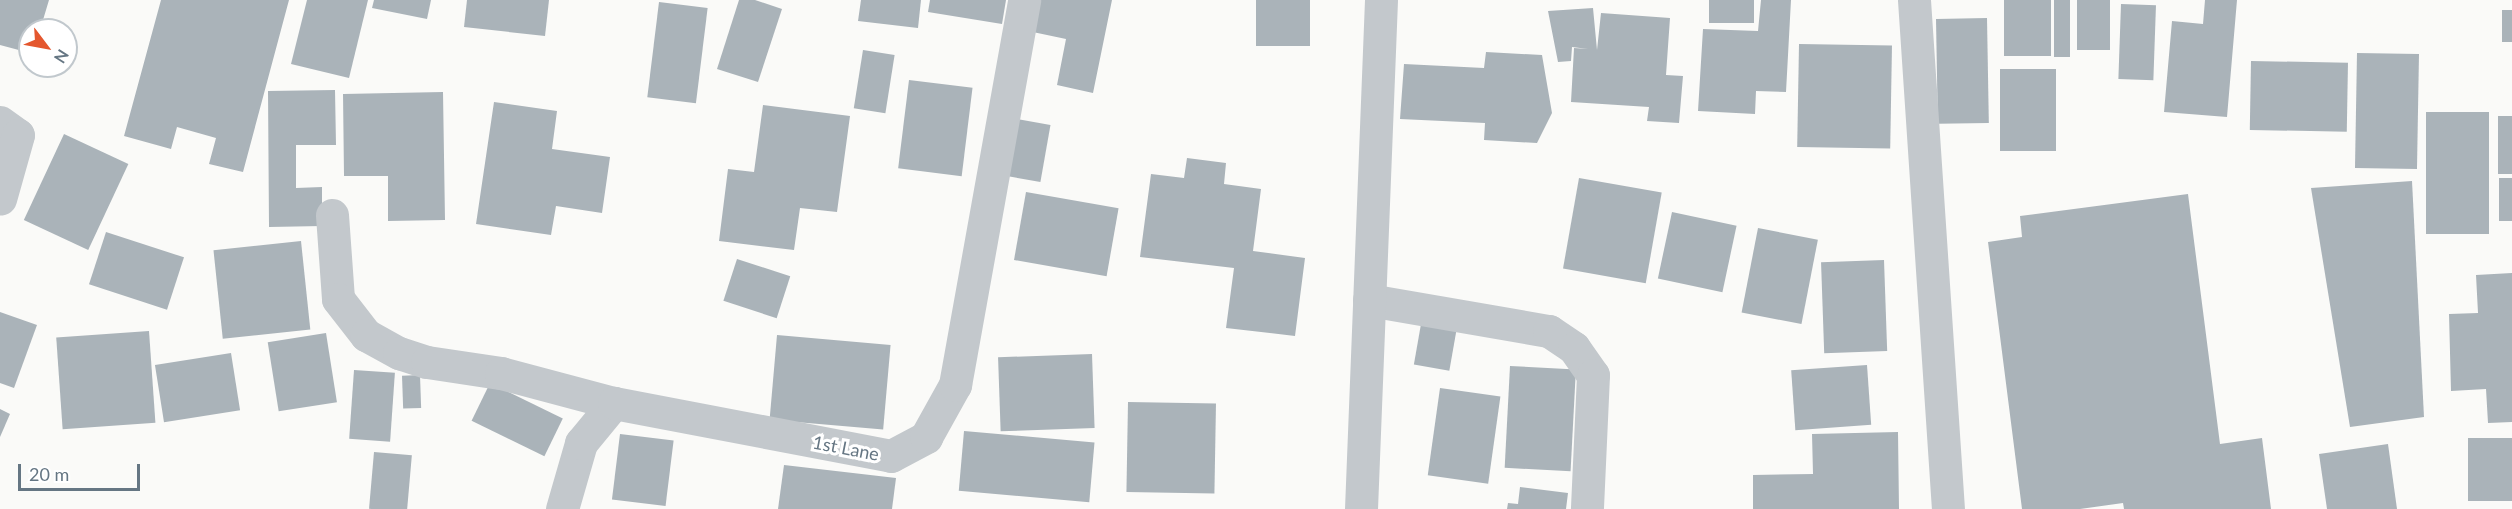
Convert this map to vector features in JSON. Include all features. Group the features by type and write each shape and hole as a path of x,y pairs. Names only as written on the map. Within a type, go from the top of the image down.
{"street":[{"name":"1st Lane","path":"332,215 338,299 366,335 399,353 427,362 501,373 614,403 891,456 926,437 955,385 1024,0"},
{"path":"1361,509 1381,0"},
{"path":"1914,0 1948,509"},
{"path":"0,122 18,135 0,199"},
{"path":"1369,300 1549,331 1574,348 1593,375 1587,509"},
{"path":"562,509 581,443 614,403"}],"building":[{"path":"0,0 49,0 44,18 18,18 18,50 0,45"},
{"path":"161,0 289,0 243,172 209,164 216,138 177,127 171,149 124,136"},
{"path":"307,0 368,0 349,78 291,64"},
{"path":"374,0 431,0 427,19 372,8"},
{"path":"467,0 549,0 545,36 464,27"},
{"path":"739,0 755,0 782,9 758,82 717,69"},
{"path":"861,0 921,0 918,28 858,21"},
{"path":"930,0 1006,0 1002,24 928,12"},
{"path":"1034,0 1112,0 1093,93 1057,85 1066,39 1028,31"},
{"path":"1256,0 1310,0 1310,46 1256,46"},
{"path":"1709,0 1754,0 1754,23 1709,23"},
{"path":"1761,0 1791,0 1786,92 1756,91 1755,114 1698,111 1703,29 1758,31"},
{"path":"2004,0 2051,0 2051,56 2004,56"},
{"path":"2054,0 2070,0 2070,57 2054,57"},
{"path":"2077,0 2110,0 2110,50 2077,50"},
{"path":"2205,0 2237,0 2227,117 2164,112 2172,21 2203,24"},
{"path":"659,2 708,8 696,103 647,97"},
{"path":"2121,4 2156,5 2153,80 2118,79"},
{"path":"1593,8 1597,50 1601,13 1670,18 1666,75 1683,76 1679,123 1647,121 1649,107 1571,102 1574,48 1588,49 1572,47 1571,61 1558,62 1548,11"},
{"path":"2502,10 2512,10 2512,42 2502,42"},
{"path":"1987,18 1989,123 1938,124 1936,19"},
{"path":"1799,44 1892,46 1890,149 1797,147"},
{"path":"863,50 895,55 885,113 854,108"},
{"path":"1486,52 1542,55 1552,113 1537,143 1484,140 1485,123 1400,119 1404,64 1484,68"},
{"path":"2357,53 2419,54 2417,169 2355,168"},
{"path":"2251,61 2348,63 2347,132 2250,130"},
{"path":"2000,69 2056,69 2056,151 2000,151"},
{"path":"909,80 973,88 962,176 898,168"},
{"path":"335,90 336,145 296,145 296,188 322,187 322,226 269,227 268,91"},
{"path":"443,92 445,220 388,221 388,176 344,176 343,94"},
{"path":"494,102 557,111 552,149 610,157 602,213 556,206 551,235 476,224"},
{"path":"763,105 850,116 837,212 800,208 794,250 719,241 728,169 754,172"},
{"path":"2426,112 2489,112 2489,234 2426,234"},
{"path":"2498,116 2512,116 2512,174 2498,174"},
{"path":"1017,119 1050,125 1040,182 1007,176"},
{"path":"64,134 128,164 88,250 24,220"},
{"path":"1187,158 1226,163 1224,184 1261,189 1253,251 1305,258 1295,336 1226,328 1234,268 1140,257 1151,174 1184,178"},
{"path":"1579,178 1662,193 1646,283 1563,269"},
{"path":"2499,178 2512,178 2512,221 2499,221"},
{"path":"2412,181 2424,417 2350,427 2311,188"},
{"path":"1026,192 1119,208 1107,276 1014,260"},
{"path":"2188,194 2220,444 2262,438 2271,509 2124,509 2123,503 2080,509 2022,509 1988,242 2022,237 2020,216"},
{"path":"1672,212 1737,226 1722,292 1658,279"},
{"path":"1758,228 1818,240 1801,324 1742,312"},
{"path":"106,232 184,257 167,310 89,284"},
{"path":"301,241 310,330 223,339 213,250"},
{"path":"737,259 790,276 777,318 723,301"},
{"path":"1884,260 1887,351 1824,353 1821,262"},
{"path":"2512,273 2512,422 2488,423 2486,389 2451,391 2449,314 2478,313 2476,275"},
{"path":"0,312 37,325 14,388 0,383"},
{"path":"1421,324 1456,330 1449,371 1414,364"},
{"path":"149,331 155,423 63,429 56,337"},
{"path":"326,333 337,402 279,411 268,342"},
{"path":"777,335 891,345 883,430 770,420"},
{"path":"231,353 240,410 164,422 155,365"},
{"path":"1092,354 1095,428 1001,431 998,357"},
{"path":"1867,365 1871,425 1795,430 1791,370"},
{"path":"1510,366 1576,369 1571,471 1505,468"},
{"path":"354,370 395,373 390,442 349,439"},
{"path":"420,375 421,408 403,409 402,376"},
{"path":"490,383 563,419 544,456 472,421"},
{"path":"1440,388 1500,396 1488,484 1428,475"},
{"path":"1128,402 1216,404 1214,494 1126,492"},
{"path":"0,409 10,414 0,437"},
{"path":"964,431 1095,442 1089,502 959,491"},
{"path":"1898,432 1899,509 1753,509 1753,475 1813,474 1812,434"},
{"path":"620,434 674,441 666,506 612,500"},
{"path":"2468,438 2512,438 2512,501 2468,501"},
{"path":"2388,444 2397,509 2327,509 2319,454"},
{"path":"374,452 412,455 407,509 369,509"},
{"path":"784,465 896,478 892,509 778,509"},
{"path":"1520,487 1568,493 1566,509 1507,509 1508,503 1518,504"}]}
